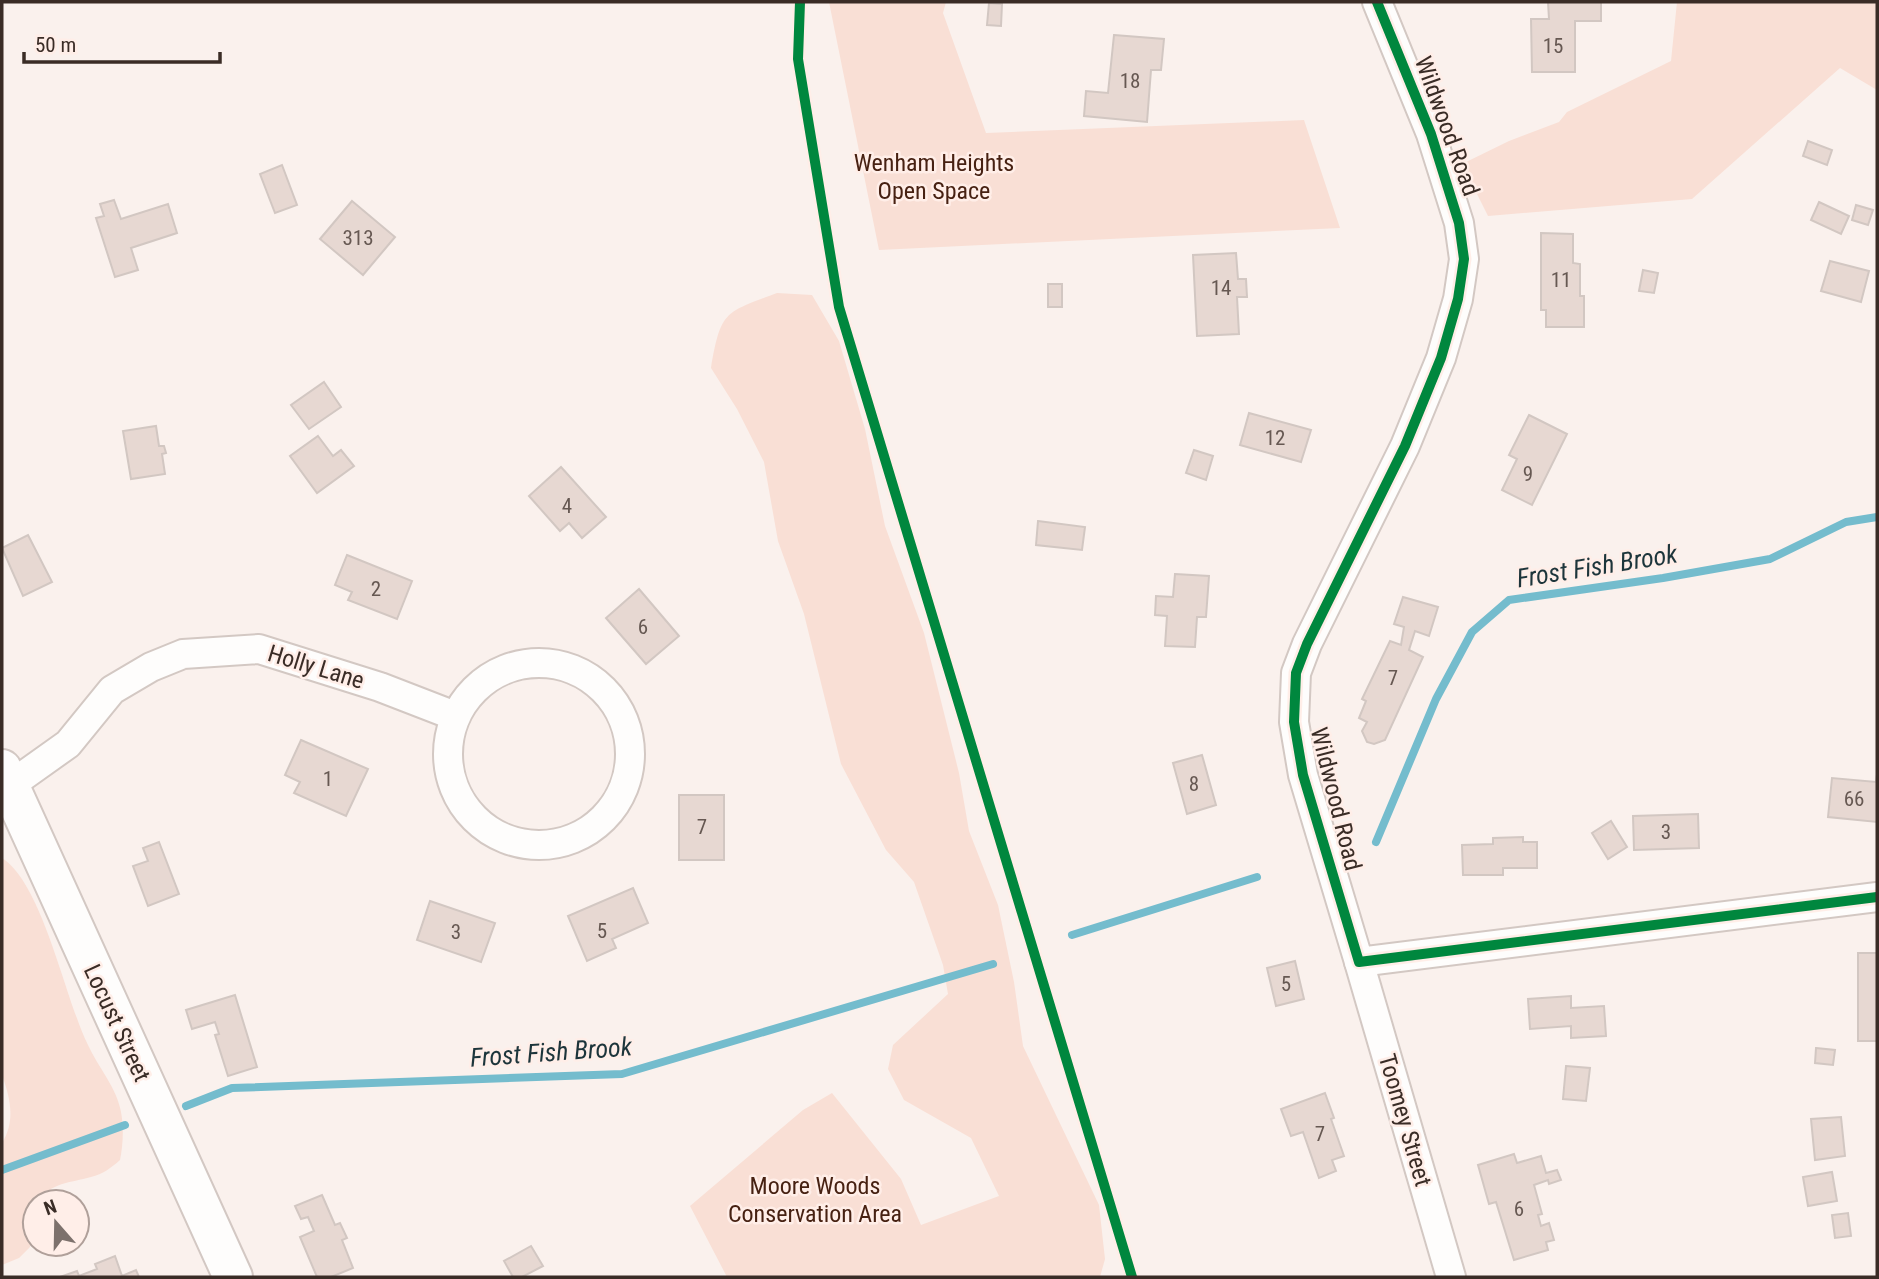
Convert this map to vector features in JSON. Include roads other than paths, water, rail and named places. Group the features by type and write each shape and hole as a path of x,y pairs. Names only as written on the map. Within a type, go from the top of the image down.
{"main road":[{"name":"Locust Street","path":"6,778 233,1277"}],"street":[{"name":"Wildwood Road","path":"1359,962 1303,775 1294,722 1296,673 1307,644 1405,446 1441,358 1458,299 1464,259 1457,214 1435,146 1377,2"},
{"name":"Holly Lane","path":"6,778 68,744 112,690 151,667 183,654 259,649 380,687 455,716"},
{"path":"528,663 560,665 589,677 612,698 627,726 631,757 625,788 609,814 589,831 565,842 539,846 513,843 489,832 469,815 455,793 448,768 448,741 455,716 473,690 499,672 528,663"},
{"path":"1359,962 1877,897"},
{"name":"Toomey Street","path":"1359,962 1451,1277"}],"waterway":[{"name":"Frost Fish Brook","path":"1376,842 1436,699 1472,632 1509,600 1663,578 1770,559 1846,522 1877,517"},
{"name":"Frost Fish Brook","path":"1072,935 1257,877"},
{"name":"Frost Fish Brook","path":"186,1106 232,1088 622,1074 993,964"},
{"name":"Frost Fish Brook","path":"2,1170 125,1125"}],"park label":[{"name":"Wenham Heights Open Space","path":"934,177"},
{"name":"Moore Woods Conservation Area","path":"815,1200"}]}
